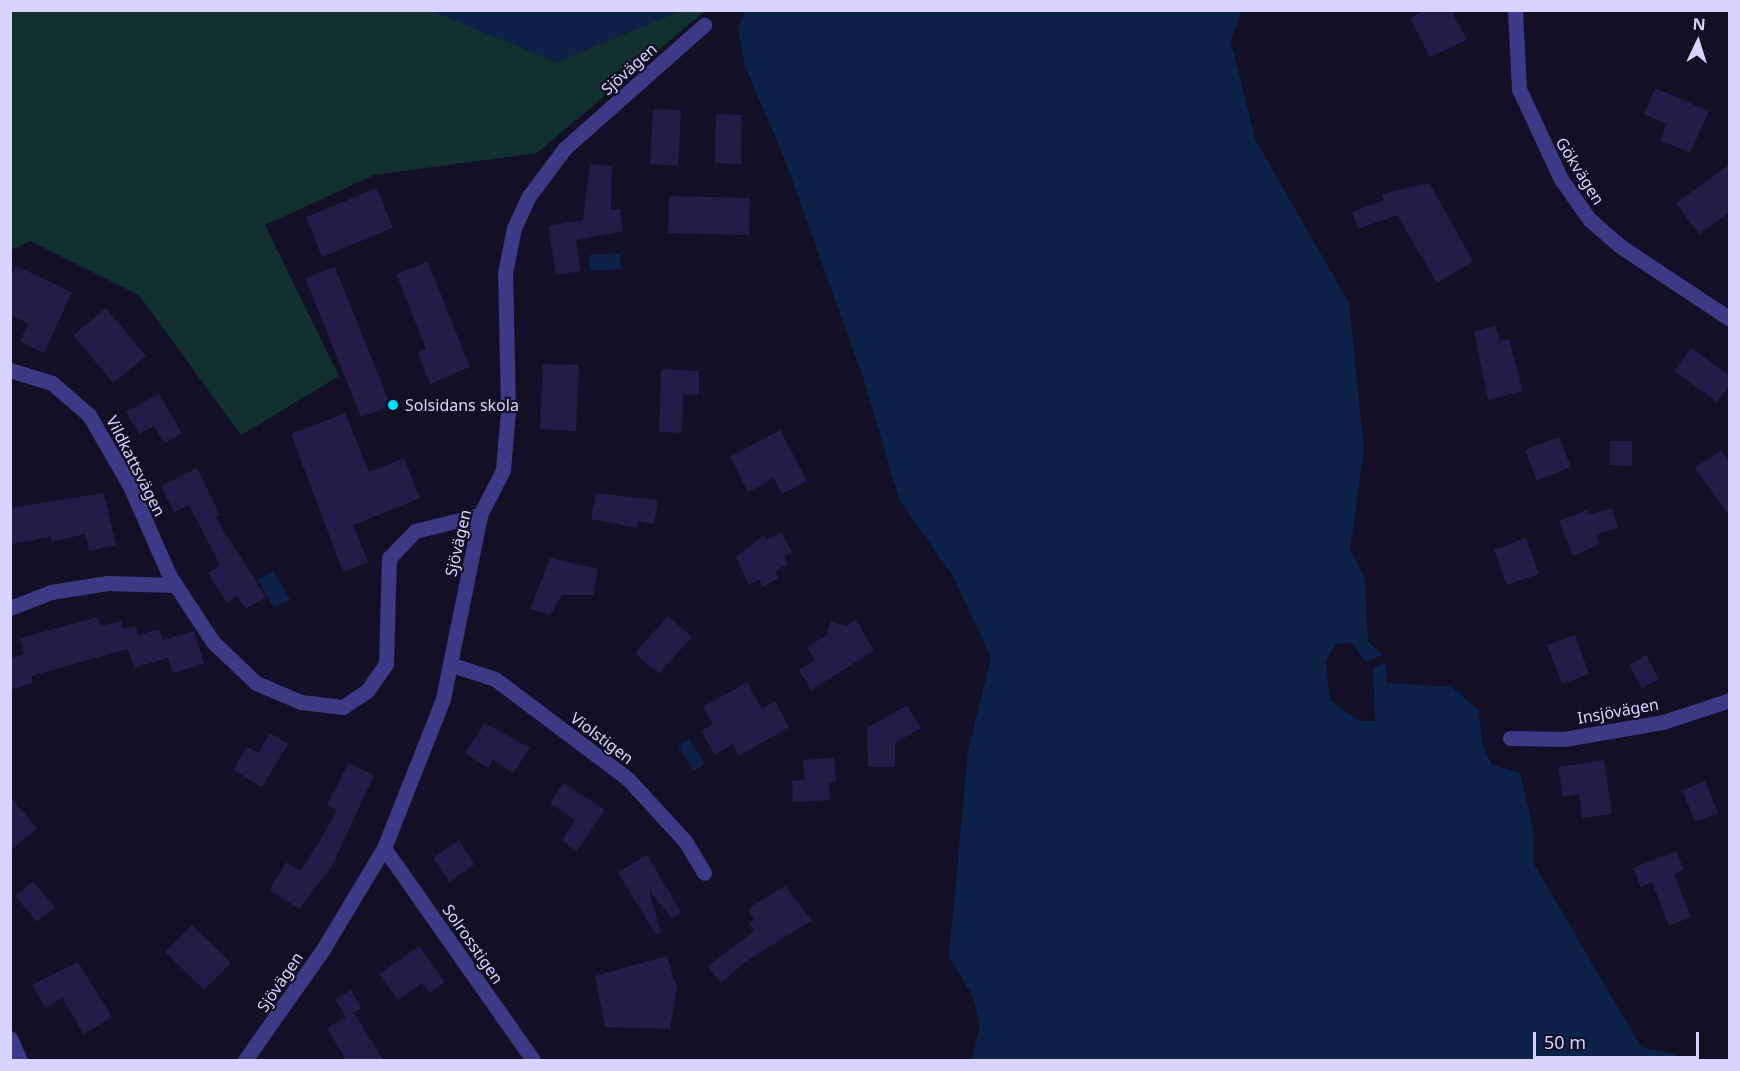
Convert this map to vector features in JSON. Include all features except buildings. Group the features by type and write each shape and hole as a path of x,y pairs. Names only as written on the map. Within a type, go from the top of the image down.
{"street":[{"name":"Gökvägen","path":"1515,10 1519,89 1561,179 1589,219 1620,246 1730,319"},
{"name":"Sjövägen","path":"245,1060 322,951 384,848 443,699 452,665 480,515 503,470 508,411 505,273 514,228 529,196 565,148 704,25"},
{"name":"Vildkattsvägen","path":"10,370 52,383 90,415 130,486 175,585 213,642 256,683 302,702 343,707 367,691 386,664 389,558 415,531 480,515"},
{"path":"10,608 51,592 107,583 175,585"},
{"name":"Violstigen","path":"452,665 495,679 628,779 685,841 704,873"},
{"name":"Insjövägen","path":"1510,738 1564,739 1641,725 1730,700"},
{"name":"Solrosstigen","path":"384,848 533,1060"},
{"path":"10,1038 21,1060"}],"green space":[{"path":"11,11 433,11 556,62 680,11 705,11 537,153 374,175 265,225 339,376 241,435 139,295 30,241 11,250"}],"water":[{"path":"680,10 556,62 433,11"},
{"path":"745,11 1241,11 1231,42 1256,141 1349,303 1364,448 1350,550 1365,579 1368,641 1382,655 1366,662 1350,642 1336,644 1326,660 1330,700 1359,721 1375,721 1373,669 1385,662 1387,683 1451,687 1479,710 1482,743 1492,765 1520,773 1533,828 1534,864 1641,1047 1674,1054 1677,1060 972,1060 980,1025 973,997 949,956 968,751 991,657 954,578 899,499 864,380 784,157 745,66 738,29"},
{"path":"620,253 621,269 590,271 589,255"},
{"path":"273,571 290,599 274,608 258,580"},
{"path":"689,739 705,764 694,771 678,746"}],"place":[{"name":"Solsidans skola","path":"393,405"}]}
